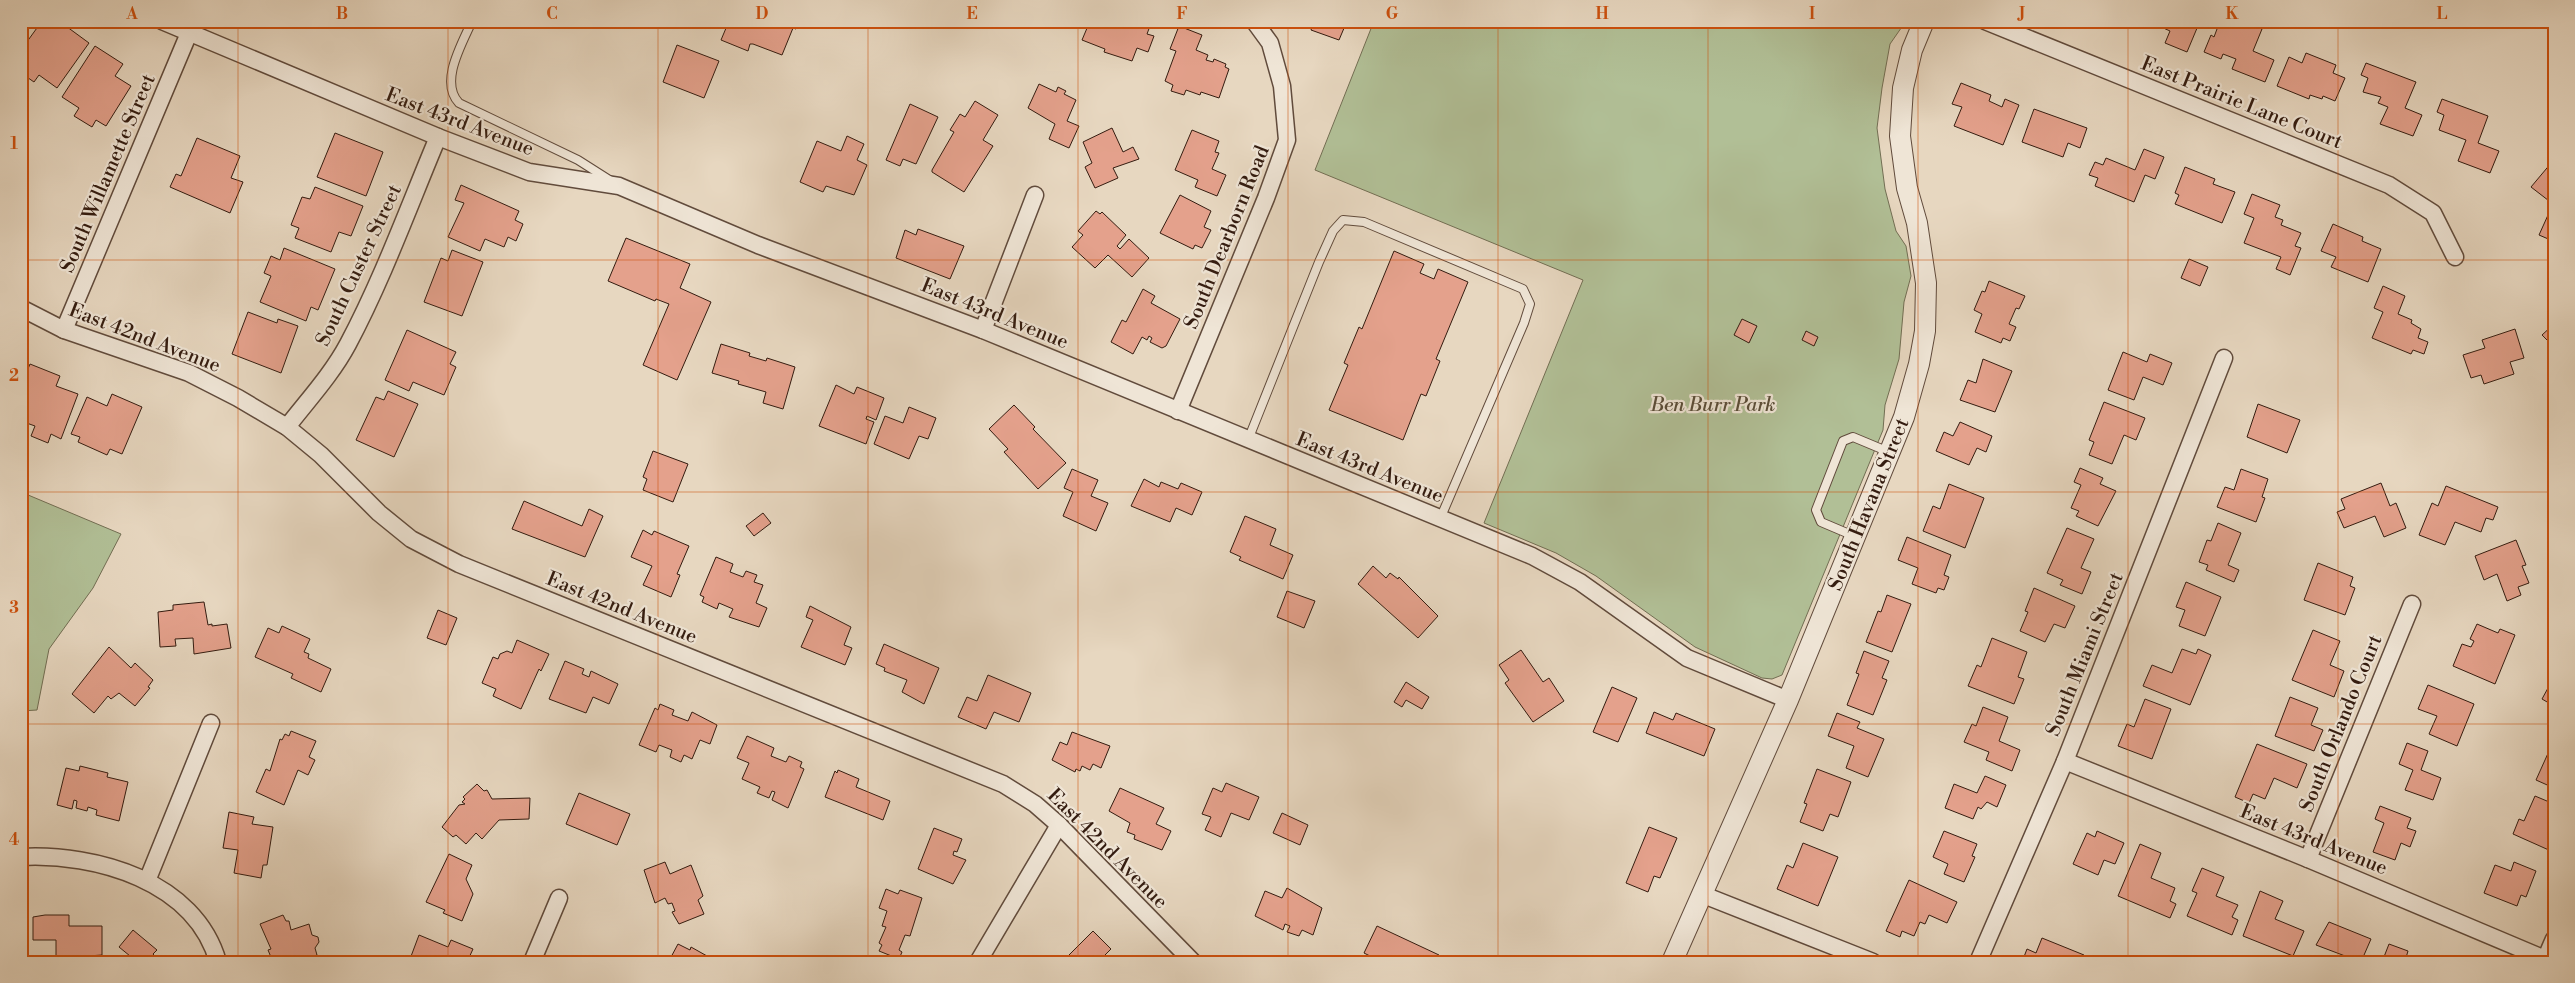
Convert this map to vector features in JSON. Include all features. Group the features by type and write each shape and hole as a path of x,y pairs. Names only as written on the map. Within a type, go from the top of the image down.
{"street":[{"name":"East 43rd Avenue","path":"162,21 438,137 529,172 619,186 758,244 983,330 1532,556 1580,582 1687,658 1788,700"},
{"name":"South Dearborn Road","path":"1178,411 1266,198 1287,140 1282,86 1270,44 1254,21"},
{"name":"South Havana Street","path":"1672,962 1788,700 1907,408 1919,364 1925,331 1926,283 1924,258 1907,188 1900,136 1903,88 1912,50 1924,21"},
{"name":"East Prairie Lane Court","path":"1985,21 2389,185 2433,213 2455,257"},
{"name":"South Willamette Street","path":"64,330 189,33"},
{"name":"South Custer Street","path":"287,427 326,378 347,345 369,300 438,137"},
{"path":"983,330 1035,195"},
{"name":"East 42nd Avenue","path":"21,308 64,330 189,373 238,398 287,427 321,455 379,514 411,539 459,564 1003,784 1035,804 1059,825 1193,962"},
{"name":"South Miami Street","path":"1978,962 2065,761 2224,358"},
{"name":"South Orlando Court","path":"2308,859 2412,604"},
{"path":"147,881 211,723"},
{"name":"East 43rd Avenue","path":"2065,761 2308,859 2545,961"},
{"path":"978,962 1059,825"},
{"path":"21,857 76,859 108,866 147,881 178,902 200,924 215,949 218,962"},
{"path":"1701,894 1873,962"},
{"path":"532,962 559,898"},
{"path":"2545,961 2554,939"}],"lane":[{"path":"472,21 453,70 450,84 452,96 459,103 475,112 578,160 619,186"},
{"path":"1248,440 1333,231 1343,220 1364,222 1382,229 1523,289 1530,304 1524,323 1440,519"},
{"path":"1854,537 1821,522 1816,510 1843,441 1853,438 1889,452"}],"green space":[{"name":"Ben Burr Park","path":"1374,21 1906,21 1890,44 1877,128 1885,189 1896,231 1906,246 1911,276 1904,302 1899,359 1885,405 1883,430 1782,675 1772,679 1762,678 1695,647 1596,576 1556,553 1484,523 1583,280 1315,170"},
{"path":"21,492 121,534 93,588 49,649 37,710 21,711"}],"building":[{"path":"42,21 59,21 89,43 57,88 39,75 34,82 21,73 25,63 21,60 21,50"},
{"path":"729,21 799,21 796,29 793,28 782,55 753,44 750,44 748,51 721,40"},
{"path":"1090,21 1130,23 1138,21 1150,26 1147,34 1154,36 1148,52 1137,48 1132,61 1104,52 1105,49 1082,40"},
{"path":"1314,21 1347,21 1339,40 1311,30"},
{"path":"2148,21 2200,21 2187,52 2165,43 2170,31"},
{"path":"2220,21 2241,21 2262,29 2253,51 2274,60 2265,82 2232,69 2236,59 2223,54 2221,59 2204,52 2211,35 2214,37"},
{"path":"1179,26 1202,35 1196,50 1208,55 1206,60 1213,62 1214,59 1226,64 1225,67 1229,69 1219,98 1201,92 1200,95 1186,90 1184,95 1171,91 1173,85 1165,81 1176,51 1170,49"},
{"path":"677,45 719,61 704,98 663,82"},
{"path":"95,46 123,64 115,76 131,86 106,126 96,120 92,127 74,116 79,108 62,97"},
{"path":"2306,53 2336,65 2333,73 2345,78 2335,101 2323,96 2322,99 2310,95 2309,99 2277,86 2289,57 2302,63"},
{"path":"2366,63 2416,82 2405,108 2422,115 2413,136 2380,124 2388,107 2378,103 2381,97 2363,92 2368,78 2361,75"},
{"path":"1961,83 1991,95 1989,101 2002,107 2005,99 2019,105 2003,145 1954,126 1962,107 1952,104"},
{"path":"1039,84 1056,92 1058,87 1066,91 1064,94 1076,100 1067,121 1079,126 1069,148 1049,139 1055,124 1028,108"},
{"path":"2442,99 2488,116 2478,143 2499,151 2490,173 2458,161 2466,140 2439,130 2444,115 2437,112"},
{"path":"975,101 998,115 983,140 993,146 964,192 932,172 932,170 954,132 950,130 960,114 965,117"},
{"path":"910,104 938,117 916,164 903,159 900,166 886,160"},
{"path":"2034,109 2087,128 2080,148 2068,143 2063,157 2022,142"},
{"path":"1112,128 1123,152 1133,147 1139,159 1113,168 1118,178 1095,188 1085,167 1092,163 1083,142"},
{"path":"1192,130 1219,141 1215,152 1219,153 1212,169 1226,175 1217,196 1195,187 1198,180 1175,170"},
{"path":"335,133 383,152 366,196 317,177"},
{"path":"847,136 864,144 857,160 867,165 854,195 826,186 823,192 800,182 817,141 841,151"},
{"path":"197,138 240,156 231,178 243,182 230,213 170,187 176,174 181,176"},
{"path":"2144,149 2164,157 2155,179 2145,175 2134,202 2095,186 2098,178 2089,175 2095,162 2103,165 2106,158 2135,170"},
{"path":"2552,162 2554,163 2553,241 2539,235 2553,204 2531,187"},
{"path":"2185,167 2215,179 2213,184 2235,192 2222,223 2175,204 2179,195 2175,193"},
{"path":"461,185 519,211 515,220 523,224 516,241 508,237 504,247 485,239 480,251 448,237 464,203 455,200"},
{"path":"315,187 363,206 351,236 339,232 331,252 295,238 299,228 291,225 302,197 310,199"},
{"path":"2252,194 2280,205 2275,217 2283,220 2281,225 2301,233 2295,246 2301,248 2290,275 2276,269 2281,257 2244,243 2254,218 2244,214"},
{"path":"1180,195 1211,211 1204,227 1211,230 1202,248 1195,245 1193,249 1160,233"},
{"path":"1096,211 1100,214 1102,212 1126,235 1117,246 1120,249 1129,239 1149,258 1132,277 1108,255 1095,268 1072,247 1083,235 1078,231"},
{"path":"2333,224 2363,237 2362,241 2381,249 2368,282 2331,267 2336,257 2321,251"},
{"path":"918,229 964,246 950,279 896,258 905,230 916,235"},
{"path":"626,238 690,264 680,288 711,302 677,380 643,365 669,304 656,299 655,301 608,281"},
{"path":"284,248 335,269 318,310 311,307 306,321 260,302 271,276 264,273 271,256 280,260"},
{"path":"452,250 483,262 462,316 424,302 441,258 448,261"},
{"path":"1394,251 1424,264 1420,273 1434,279 1438,269 1468,282 1436,359 1440,361 1426,396 1421,394 1403,440 1329,410 1348,365 1344,363 1359,327 1362,329"},
{"path":"2189,259 2208,267 2200,286 2181,278"},
{"path":"1989,281 2025,296 2019,309 2016,308 2009,324 2016,327 2010,341 2003,338 2001,343 1975,332 1982,314 1974,310 1982,291 1985,292"},
{"path":"2383,286 2405,296 2398,314 2412,320 2411,323 2421,329 2418,338 2428,342 2424,354 2413,350 2411,354 2372,338 2383,312 2374,308"},
{"path":"1143,289 1155,296 1151,303 1180,319 1166,346 1162,348 1150,342 1152,338 1149,336 1147,340 1142,337 1133,354 1111,342 1122,320 1126,322"},
{"path":"248,312 277,323 278,319 298,326 281,373 232,354"},
{"path":"1742,319 1757,326 1749,343 1734,335"},
{"path":"2554,324 2554,347 2542,335"},
{"path":"2515,329 2524,358 2510,362 2514,374 2484,384 2481,375 2471,378 2463,355 2485,348 2482,340"},
{"path":"407,330 456,352 450,364 456,367 444,395 413,382 409,391 385,380"},
{"path":"1806,331 1818,337 1814,346 1802,340"},
{"path":"721,344 750,353 749,356 766,361 767,358 795,367 783,409 763,403 766,392 738,384 739,381 712,373"},
{"path":"2123,352 2147,362 2150,354 2172,363 2163,385 2143,377 2134,400 2108,390"},
{"path":"1983,359 2012,371 1995,412 1960,400 1968,380 1976,383"},
{"path":"30,364 60,376 56,386 78,394 61,439 51,434 48,443 31,436 35,426 21,421 21,386"},
{"path":"836,385 854,394 857,387 884,398 876,420 867,416 866,419 874,422 866,444 819,426"},
{"path":"388,391 418,404 394,457 356,440 376,397 384,400"},
{"path":"112,394 142,407 122,454 110,449 107,455 78,442 80,437 71,434 87,397 107,406"},
{"path":"2104,402 2145,418 2136,440 2124,435 2112,464 2089,455 2094,442 2089,440"},
{"path":"2258,404 2300,420 2287,453 2247,437"},
{"path":"1014,405 1035,427 1033,429 1066,463 1038,489 1004,452 1008,449 989,429"},
{"path":"909,407 936,418 928,439 919,436 909,459 874,444 885,416 903,423"},
{"path":"1960,422 1992,436 1986,452 1977,448 1969,465 1936,451 1944,432 1953,436"},
{"path":"653,451 688,464 673,502 643,490 647,479 643,477"},
{"path":"2080,468 2103,478 2100,484 2116,491 2098,526 2076,516 2079,511 2071,508 2081,485 2074,482"},
{"path":"1072,469 1098,480 1091,496 1108,503 1096,531 1063,516 1073,492 1064,488"},
{"path":"2241,469 2268,479 2262,497 2265,498 2256,522 2217,507 2225,487 2234,490"},
{"path":"1144,479 1159,487 1161,482 1178,489 1181,483 1202,492 1192,515 1176,508 1170,522 1131,506"},
{"path":"2381,483 2390,506 2396,503 2406,528 2384,537 2375,516 2344,528 2337,512 2345,509 2341,499"},
{"path":"1949,484 1984,498 1965,548 1923,531 1933,506 1940,509"},
{"path":"2446,486 2498,507 2493,520 2486,518 2481,532 2455,522 2445,545 2419,535 2432,503 2438,506"},
{"path":"524,501 582,526 589,509 603,516 585,557 512,529"},
{"path":"763,513 771,523 754,536 746,526"},
{"path":"1245,516 1276,529 1270,545 1293,555 1283,579 1239,560 1241,557 1230,552"},
{"path":"2218,523 2241,533 2228,565 2239,570 2234,582 2206,570 2208,565 2199,562 2207,540 2211,541"},
{"path":"2067,528 2094,539 2081,568 2091,572 2082,594 2060,585 2063,580 2047,573"},
{"path":"643,530 652,535 654,531 689,546 677,574 680,575 671,597 643,585 652,566 631,557"},
{"path":"1907,537 1951,555 1944,575 1949,577 1944,590 1938,588 1936,593 1912,584 1918,568 1898,560"},
{"path":"2516,540 2526,565 2522,566 2529,583 2518,587 2521,595 2507,601 2497,574 2484,580 2475,556"},
{"path":"716,557 733,564 730,572 743,577 746,571 757,575 754,582 763,585 756,603 767,608 759,627 729,617 733,609 719,603 717,609 702,602 704,597 700,595"},
{"path":"2318,563 2353,577 2350,586 2355,588 2345,615 2304,600"},
{"path":"1373,566 1386,578 1390,573 1398,579 1399,577 1438,616 1418,638 1358,584"},
{"path":"2186,582 2221,597 2205,636 2179,626 2185,610 2176,607"},
{"path":"2034,588 2075,606 2065,628 2054,624 2045,642 2020,631 2028,612 2025,611"},
{"path":"1287,591 1315,601 1304,628 1277,617"},
{"path":"1887,595 1911,604 1892,652 1866,642 1878,611 1881,612"},
{"path":"204,602 208,625 227,624 231,648 194,654 193,638 175,639 176,646 160,647 158,612 173,610 173,605"},
{"path":"810,606 851,627 844,645 852,648 845,665 801,647 813,620 806,617"},
{"path":"438,610 457,618 446,645 427,638"},
{"path":"2477,624 2498,633 2500,629 2515,635 2495,684 2453,666 2462,644 2471,647 2474,641 2470,639"},
{"path":"282,626 310,639 304,652 309,654 308,658 331,669 321,692 291,678 293,674 255,657 268,628 279,633"},
{"path":"2313,630 2340,641 2330,665 2344,671 2334,697 2292,680"},
{"path":"1992,638 2027,652 2018,677 2024,679 2014,704 1968,686 1977,665 1981,667"},
{"path":"517,640 549,654 541,671 539,669 521,709 493,696 496,689 482,683 493,657 498,659 500,654 507,651 512,653"},
{"path":"884,644 939,668 924,704 902,692 907,680 884,671 885,668 876,664"},
{"path":"109,647 131,668 135,663 153,680 148,687 150,688 135,706 119,693 111,699 108,696 94,713 72,694"},
{"path":"2182,649 2196,654 2198,649 2211,655 2190,705 2143,686 2152,665 2172,673"},
{"path":"1521,650 1543,682 1549,678 1564,701 1533,722 1505,683 1509,680 1499,665"},
{"path":"1864,651 1889,661 1882,678 1887,680 1873,715 1847,705 1859,674 1856,673"},
{"path":"565,661 584,669 582,674 589,677 591,671 618,684 609,704 593,697 586,713 549,699"},
{"path":"988,675 1031,693 1019,722 994,712 986,729 958,717 967,697 977,701"},
{"path":"1406,682 1429,697 1422,709 1406,700 1402,707 1394,702"},
{"path":"2428,685 2474,704 2457,746 2429,734 2437,716 2418,709"},
{"path":"1612,687 1637,698 1618,742 1593,732"},
{"path":"2548,688 2554,691 2554,706 2542,699"},
{"path":"2290,697 2318,708 2311,725 2323,730 2314,751 2275,736"},
{"path":"2145,699 2171,709 2152,759 2118,746 2127,724 2134,727"},
{"path":"660,704 674,710 672,715 688,721 692,712 717,725 710,744 700,740 692,759 684,755 681,762 670,757 672,750 659,745 656,752 639,745 655,708 658,710"},
{"path":"1983,707 2008,717 1999,741 2020,750 2012,771 1986,760 1989,752 1964,742 1972,724 1976,726"},
{"path":"1654,712 1673,720 1676,713 1715,729 1704,756 1646,733"},
{"path":"1837,713 1860,722 1857,728 1884,739 1868,777 1846,768 1854,746 1828,736"},
{"path":"291,731 316,741 309,757 315,760 308,775 298,770 284,805 256,792 266,769 270,771 280,739 282,740 285,734 289,736"},
{"path":"1072,732 1110,746 1101,768 1093,764 1090,770 1082,766 1080,771 1076,769 1075,772 1052,760 1060,742 1067,745"},
{"path":"747,736 774,748 771,756 786,762 789,756 802,762 800,767 804,769 788,808 772,800 775,792 772,791 769,798 757,793 760,787 742,779 749,763 737,758"},
{"path":"2554,740 2554,788 2536,780"},
{"path":"2407,743 2428,751 2421,770 2441,778 2433,800 2405,790 2413,770 2399,764"},
{"path":"2257,744 2307,764 2297,788 2274,778 2265,799 2253,794 2249,803 2235,797"},
{"path":"21,754 24,755 23,768 26,768 24,792 21,792"},
{"path":"80,766 108,773 107,777 128,782 119,821 96,815 97,810 88,807 87,811 76,808 77,801 74,800 72,809 57,805 66,768 79,771"},
{"path":"1817,769 1851,782 1838,817 1830,814 1823,831 1800,822 1807,804 1804,803"},
{"path":"838,770 859,779 856,787 890,801 883,820 825,797 835,771 837,773"},
{"path":"1985,776 2006,785 1997,807 1987,802 1981,809 1978,807 1973,819 1945,808 1954,784 1977,793"},
{"path":"1226,783 1259,797 1249,820 1231,813 1221,837 1205,830 1211,817 1202,814 1213,788 1222,792"},
{"path":"477,784 484,791 487,790 492,799 530,798 529,819 499,820 482,839 476,833 466,844 456,835 453,837 442,827 459,805 465,804 462,802 465,799 463,797"},
{"path":"1120,788 1164,808 1156,824 1171,831 1162,850 1134,839 1135,835 1127,832 1130,823 1109,811"},
{"path":"579,793 630,814 617,845 566,824"},
{"path":"2535,796 2554,804 2554,844 2551,851 2513,834 2519,819 2524,821"},
{"path":"2380,806 2411,818 2407,828 2416,831 2410,847 2401,843 2395,860 2373,852 2384,823 2375,819"},
{"path":"229,812 254,817 252,824 273,827 267,865 263,865 261,878 234,873 238,850 223,848"},
{"path":"1282,813 1308,825 1300,845 1273,833"},
{"path":"1649,827 1677,838 1660,878 1654,876 1648,892 1626,883"},
{"path":"934,828 962,839 957,852 954,851 953,855 966,860 953,884 918,869"},
{"path":"1944,831 1977,844 1972,856 1975,857 1964,882 1944,874 1948,864 1933,857"},
{"path":"2097,831 2124,843 2115,864 2104,860 2098,875 2073,864 2087,833 2095,837"},
{"path":"1803,843 1838,857 1818,906 1777,889 1787,865 1793,868"},
{"path":"2140,844 2161,853 2151,878 2175,888 2170,901 2176,904 2170,918 2118,896"},
{"path":"449,854 472,865 466,879 473,894 462,921 443,913 445,910 426,902"},
{"path":"665,862 670,874 691,865 703,896 698,900 704,914 679,924 672,912 675,911 672,903 668,904 665,898 655,903 644,870"},
{"path":"2514,862 2536,871 2526,897 2521,895 2517,906 2484,893 2495,865 2511,871"},
{"path":"2202,868 2224,877 2216,896 2238,905 2232,917 2238,920 2232,935 2187,916 2197,893 2192,891"},
{"path":"1909,880 1957,902 1947,923 1929,915 1925,924 1920,922 1914,936 1902,931 1900,937 1886,931"},
{"path":"1287,888 1322,908 1313,935 1302,930 1299,936 1287,932 1290,926 1285,924 1283,930 1255,916 1265,891 1282,898"},
{"path":"886,889 898,894 900,890 922,898 910,936 905,935 899,950 902,952 899,959 879,951 882,945 879,943 886,927 882,926 887,911 879,908"},
{"path":"2260,891 2283,901 2275,919 2304,931 2293,956 2243,936"},
{"path":"69,915 69,926 102,926 102,955 88,956 88,960 56,960 56,940 33,940 33,917"},
{"path":"283,915 286,921 289,921 291,930 309,924 312,935 318,937 319,942 315,948 317,955 307,959 308,962 273,962 268,950 271,949 260,924"},
{"path":"2329,922 2371,939 2361,962 2316,945"},
{"path":"1377,926 1439,955 1436,962 1382,962 1364,953"},
{"path":"133,930 157,950 153,954 160,962 125,962 130,956 119,947"},
{"path":"1093,931 1111,949 1105,955 1112,962 1076,962 1069,955"},
{"path":"419,935 448,947 451,940 473,949 467,962 413,962 410,959"},
{"path":"2042,938 2084,955 2082,962 2022,962 2027,949 2036,953"},
{"path":"678,944 690,950 691,947 707,956 704,962 672,962 670,959"},
{"path":"2389,944 2408,951 2405,961 2407,962 2382,962"}]}
